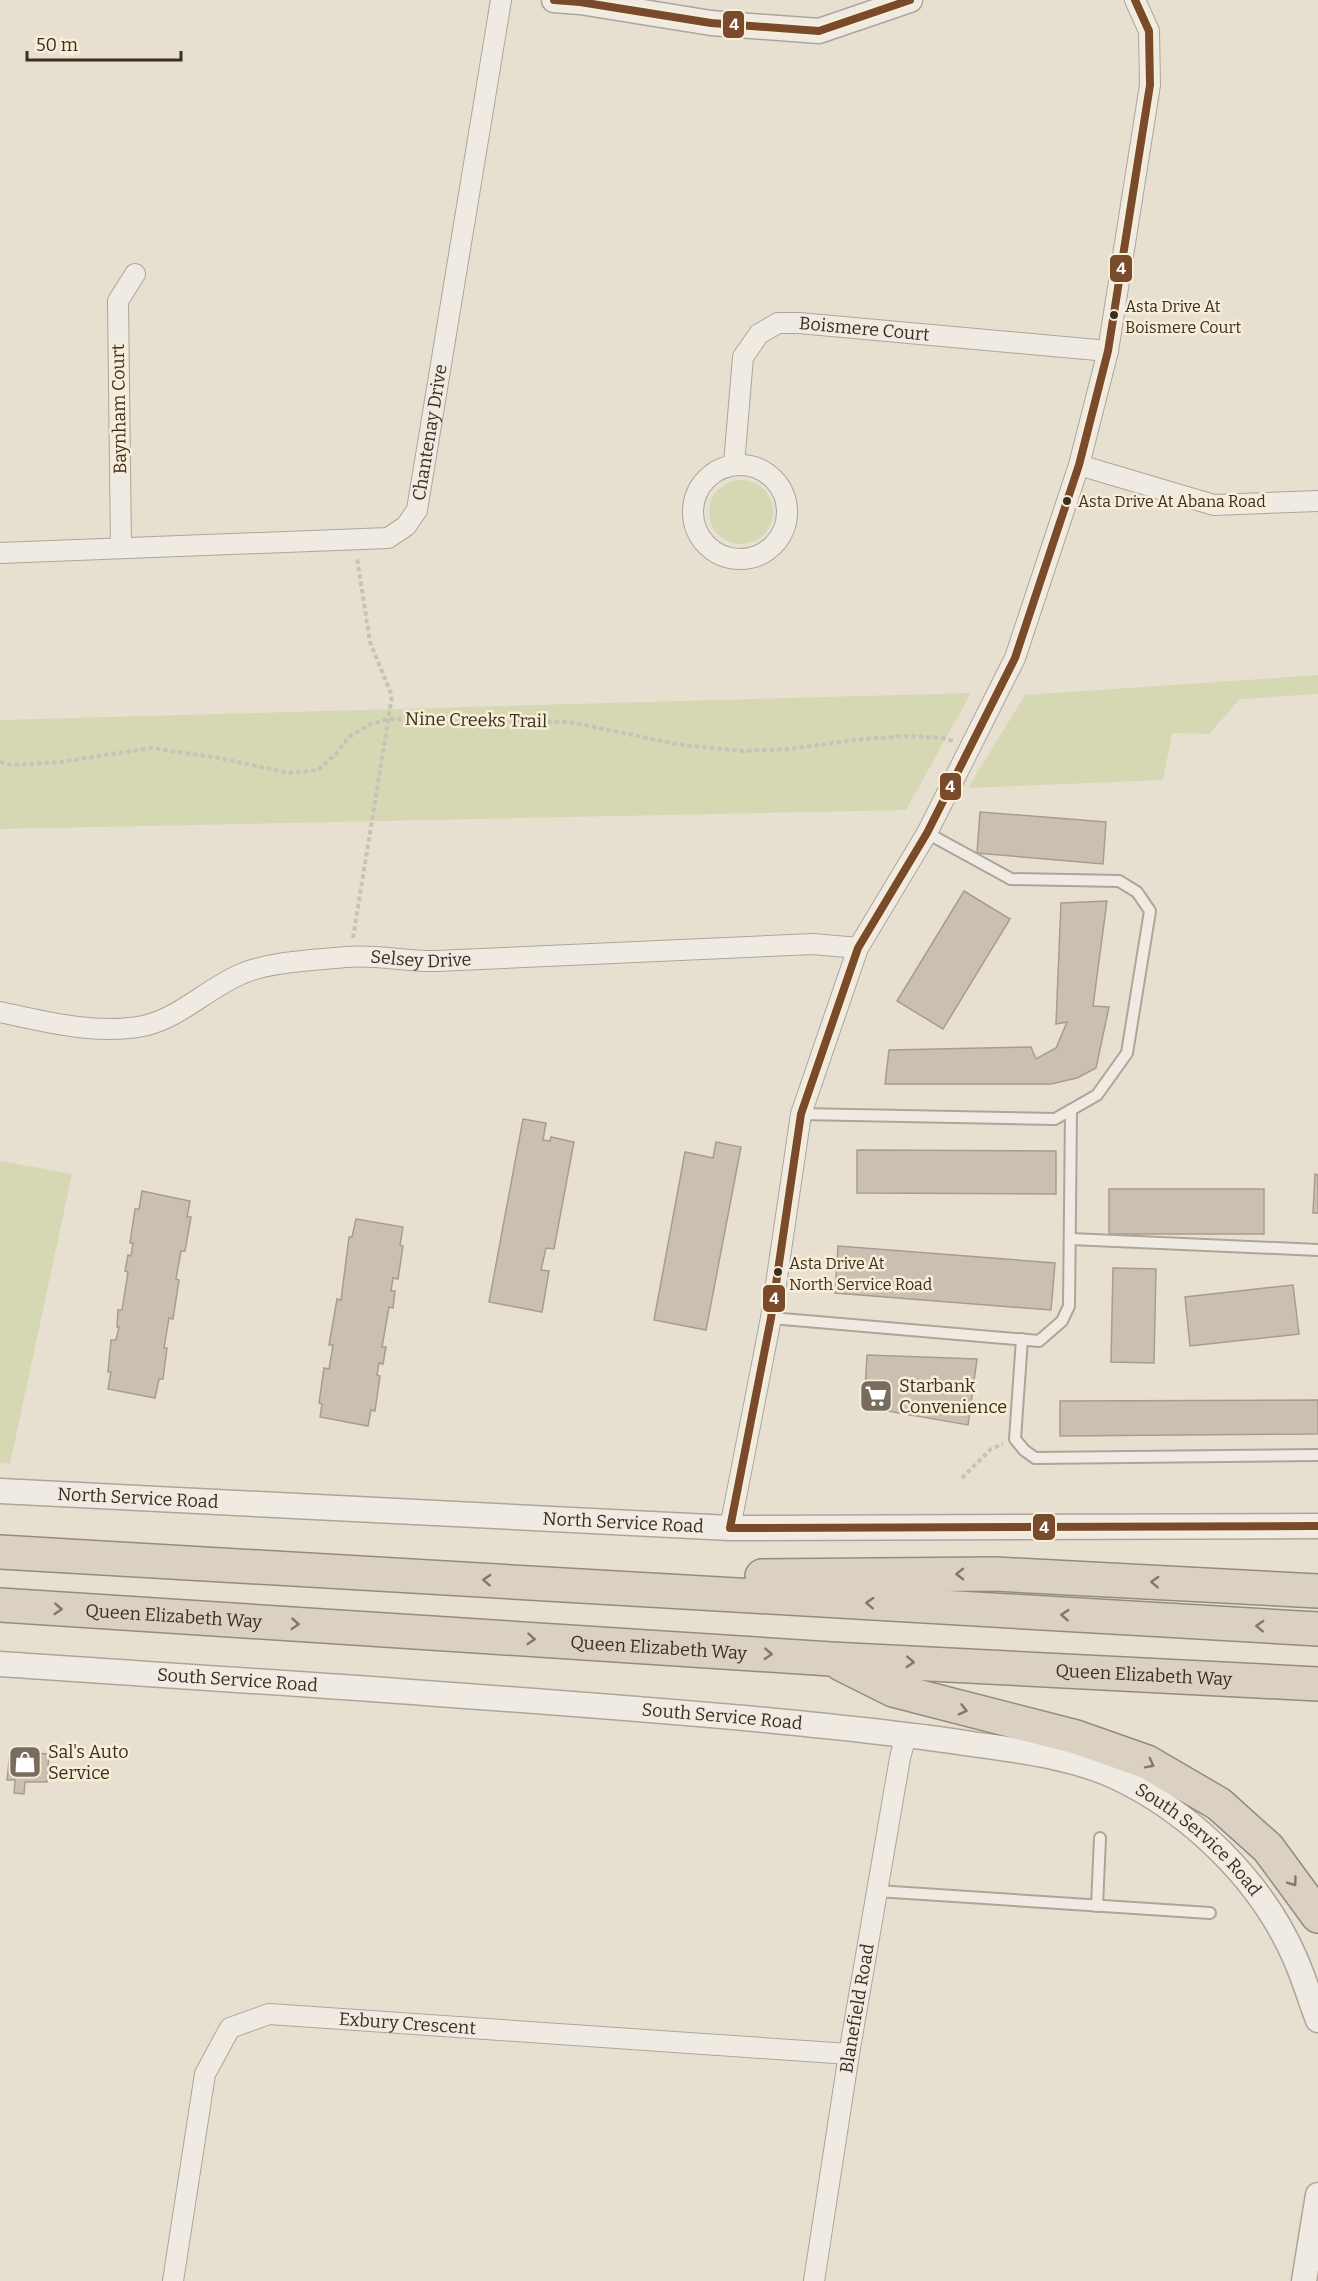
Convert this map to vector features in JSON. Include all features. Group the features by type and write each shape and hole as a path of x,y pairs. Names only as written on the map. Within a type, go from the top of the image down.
{"highway":[{"path":"0,1552 1318,1629"},
{"path":"526,1582 702,1575 995,1574 1318,1591"},
{"path":"1204,1585 1318,1578"},
{"name":"Queen Elizabeth Way","path":"0,1605 831,1659 1318,1684"},
{"path":"831,1659 893,1690 1076,1737 1147,1762 1219,1804 1260,1840 1318,1916"}],"street":[{"name":"Chantenay Drive","path":"0,553 388,538 405,526 417,510 501,0"},
{"path":"554,0 711,23 819,31 899,2"},
{"path":"730,1528 771,1318 801,1114 858,948 927,833 1015,658 1079,465 1108,351 1150,84 1149,31 1135,0"},
{"name":"Baynham Court","path":"122,548 118,301 135,274"},
{"name":"Boismere Court","path":"734,464 742,357 759,334 778,322 1108,351"},
{"path":"734,464 748,464 769,474 783,491 788,505 788,520 778,540 762,555 747,559 730,559 715,552 703,541 695,526 693,510 696,494 705,480 718,469 734,464"},
{"path":"1079,465 1214,505 1318,501"},
{"name":"Selsey Drive","path":"0,1012 67,1026 123,1029 146,1025 170,1016 242,973 262,968 350,957 425,962 813,944 858,948"},
{"name":"North Service Road","path":"0,1491 730,1528 1318,1526"},
{"name":"South Service Road","path":"0,1664 532,1700 814,1725 906,1735 1075,1761 1115,1777 1153,1797 1188,1822 1220,1851 1249,1883 1274,1918 1294,1956 1318,2020"},
{"name":"Blanefield Road","path":"814,2281 849,2054 906,1735"},
{"name":"Exbury Crescent","path":"173,2281 204,2074 230,2028 269,2014 849,2054"},
{"path":"1304,2281 1318,2195"}],"lane":[{"path":"801,1114 1055,1119 1097,1095 1127,1053 1150,911 1137,892 1119,881 1011,879 927,833"},
{"path":"771,1318 1039,1341 1062,1321 1069,1306 1071,1110"},
{"path":"1071,1239 1318,1250"},
{"path":"1022,1339 1015,1439 1035,1458 1318,1455"},
{"path":"1097,1906 1100,1838"},
{"path":"878,1892 1210,1913"}],"path":[{"path":"350,957 392,696 370,642 354,540"},
{"name":"Nine Creeks Trail","path":"0,762 12,765 61,762 151,748 219,758 289,773 318,770 335,755 349,737 368,725 389,719 569,722 682,745 744,751 789,749 862,739 909,736 943,738 970,748"},
{"path":"962,1478 992,1449 1015,1439"}],"green space":[{"path":"735,480 747,480 764,489 771,500 773,512 771,524 764,535 747,544 735,544 723,539 714,530 709,518 709,506 714,494 723,485"},
{"path":"1318,675 1318,694 1240,699 1209,734 1172,733 1163,780 968,788 1025,695"},
{"path":"971,693 906,810 0,829 0,720"},
{"path":"0,1161 72,1174 10,1464 0,1463"}],"building":[{"path":"980,812 1106,822 1103,864 977,853"},
{"path":"964,891 1010,919 943,1029 897,1001"},
{"path":"1107,901 1093,1006 1109,1007 1096,1068 1077,1078 1051,1084 885,1084 889,1050 1031,1047 1036,1059 1056,1048 1067,1022 1056,1024 1061,903"},
{"path":"523,1119 546,1123 543,1140 550,1141 551,1137 574,1142 554,1249 546,1248 541,1270 549,1271 542,1312 489,1302"},
{"path":"716,1142 741,1147 706,1330 654,1320 685,1152 713,1158"},
{"path":"857,1150 1056,1151 1056,1194 857,1193"},
{"path":"1315,1174 1318,1175 1318,1213 1313,1213"},
{"path":"1109,1189 1264,1189 1264,1234 1109,1234"},
{"path":"142,1191 190,1201 187,1217 191,1217 185,1251 181,1251 176,1279 179,1280 173,1319 169,1318 164,1348 167,1348 163,1379 159,1379 155,1398 108,1389 111,1372 108,1372 111,1340 116,1340 119,1327 117,1327 118,1310 122,1310 128,1272 125,1271 133,1243 130,1243 135,1209 139,1209"},
{"path":"356,1219 403,1227 400,1245 403,1246 398,1279 393,1278 391,1291 395,1291 393,1308 389,1307 382,1347 386,1347 383,1364 379,1363 377,1375 380,1376 375,1411 371,1410 368,1426 320,1417 322,1404 319,1403 324,1368 329,1369 333,1345 329,1345 337,1299 341,1300 349,1237 352,1237"},
{"path":"838,1246 1055,1263 1051,1310 835,1293"},
{"path":"1113,1268 1156,1269 1154,1363 1111,1362"},
{"path":"1293,1285 1299,1334 1190,1346 1185,1297"},
{"path":"867,1355 977,1359 968,1425 864,1407"},
{"path":"1318,1400 1318,1434 1060,1436 1060,1401"},
{"path":"10,1752 49,1754 47,1782 25,1782 24,1794 14,1793 15,1780 7,1780"}],"transit line":[{"name":"4","path":"554,0 711,23 819,31 910,0"},
{"name":"4","path":"1135,0 1149,31 1150,85 1108,351 1079,465 1015,658 927,833 858,948 801,1114 771,1318 730,1528 1318,1526"}],"place":[{"name":"Asta Drive At Boismere Court","path":"1114,315"},
{"name":"Asta Drive At Abana Road","path":"1067,501"},
{"name":"Asta Drive At North Service Road","path":"778,1272"},
{"name":"Starbank Convenience","path":"876,1396"},
{"name":"Sal's Auto Service","path":"25,1762"}]}
